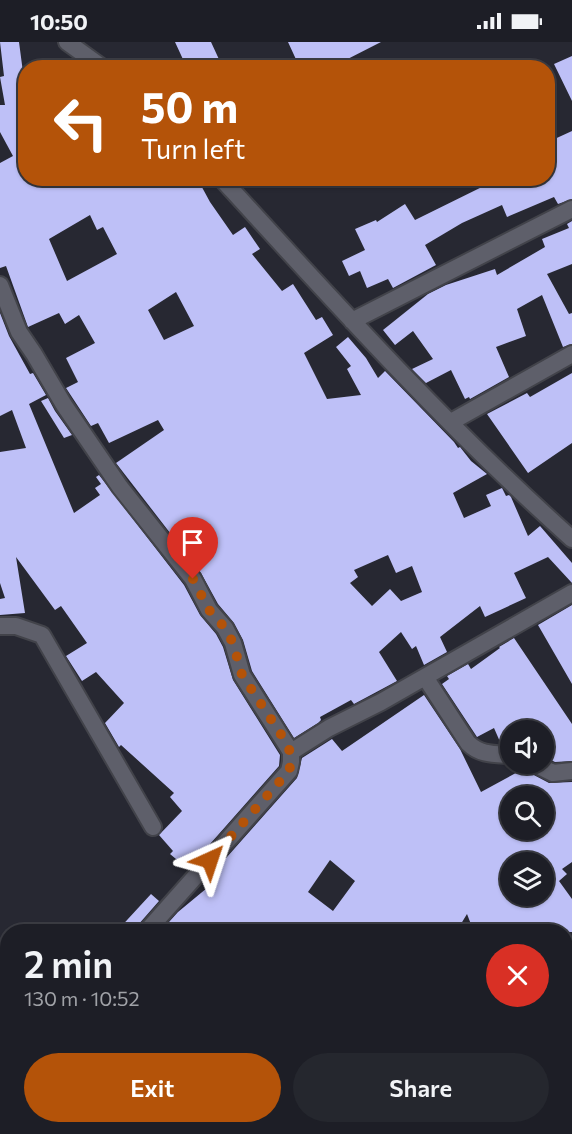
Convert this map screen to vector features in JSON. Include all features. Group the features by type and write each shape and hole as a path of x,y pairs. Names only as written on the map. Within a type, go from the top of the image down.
{"street":[{"path":"67,42 92,60"},
{"path":"228,186 352,321 451,422 572,539"},
{"path":"352,321 572,209"},
{"path":"0,285 19,332 64,405 120,487 193,579 209,610 225,628 242,675 291,752 289,771 153,924"},
{"path":"451,422 572,354"},
{"path":"291,752 329,728 425,677 572,593"},
{"path":"0,626 16,626 42,636 153,826"},
{"path":"425,677 468,743 473,748 486,753 500,754"},
{"path":"554,773 572,771"}],"building":[{"path":"0,42 19,42 21,60 18,60 18,186 201,186 233,235 245,227 260,249 252,254 282,291 293,284 316,320 322,317 333,335 304,353 327,399 361,395 347,369 351,366 336,347 348,337 366,358 378,378 385,371 458,448 460,447 471,461 487,474 453,493 464,518 491,506 486,495 502,488 506,496 511,497 528,536 540,526 572,563 572,583 548,557 514,573 526,598 485,617 480,606 440,637 447,652 424,665 416,646 412,649 401,632 379,652 397,681 354,704 351,700 320,717 321,720 318,723 294,738 252,671 243,640 234,623 218,604 201,573 116,463 164,430 158,420 109,443 98,423 91,426 66,388 78,382 66,358 95,343 79,315 65,324 59,313 28,327 6,266 0,268 0,163 13,156 0,132 0,105 5,105 0,77 4,76","holes":["90,215 97,230 103,227 117,254 67,281 49,239","176,292 194,326 164,340 148,310","388,555 396,573 412,566 422,592 401,601 390,589 372,606 350,583 358,577 354,570"]},
{"path":"175,42 211,42 219,60 183,60"},
{"path":"288,42 381,42 346,60 296,60"},
{"path":"572,56 572,101 555,66 555,64"},
{"path":"572,131 572,199 558,204 554,197 507,217 502,205 462,223 425,245 436,265 393,288 388,279 367,288 360,271 349,276 342,261 365,250 355,229 376,220 377,222 405,204 415,220 484,186 555,186 555,139"},
{"path":"572,221 572,264 547,274 569,314 572,313 572,344 563,347 542,295 517,309 526,336 496,347 509,377 470,399 469,397 465,399 451,370 426,383 412,369 433,359 413,331 395,345 383,330 428,294 446,285 495,269 497,275 545,247 542,239 569,228 567,224"},
{"path":"0,313 9,336 30,374 33,373 46,395 29,404 74,513 100,495 95,488 101,484 96,477 99,475 184,585 200,615 216,634 223,647 233,680 280,755 279,766 188,869 170,854 173,851 159,835 182,811 170,797 174,793 121,745 119,747 105,723 124,703 96,672 82,681 66,656 87,643 61,606 55,610 16,557 25,613 0,615 0,599 5,598 0,583 0,452 26,448 12,410 0,416"},
{"path":"572,373 572,443 528,473 487,414 527,393 530,397"},
{"path":"48,398 72,435 64,438 41,401"},
{"path":"572,605 572,684 538,625"},
{"path":"514,638 572,724 572,761 554,762 554,720 500,720 500,742 494,728 477,737 442,684 449,679 447,676 468,664 471,669"},
{"path":"424,695 460,749 481,792 514,774 532,774 549,783 572,782 572,862 562,869 567,874 559,881 572,899 572,924 471,924 467,914 461,924 167,924 207,888 203,884 297,778 302,758 332,739 342,751","holes":["330,860 355,881 333,911 308,892"]},
{"path":"151,894 159,901 139,924 123,924"}],"route":[{"path":"193,579 209,610 225,628 233,643 242,675 291,752 289,771 210,860"}]}
